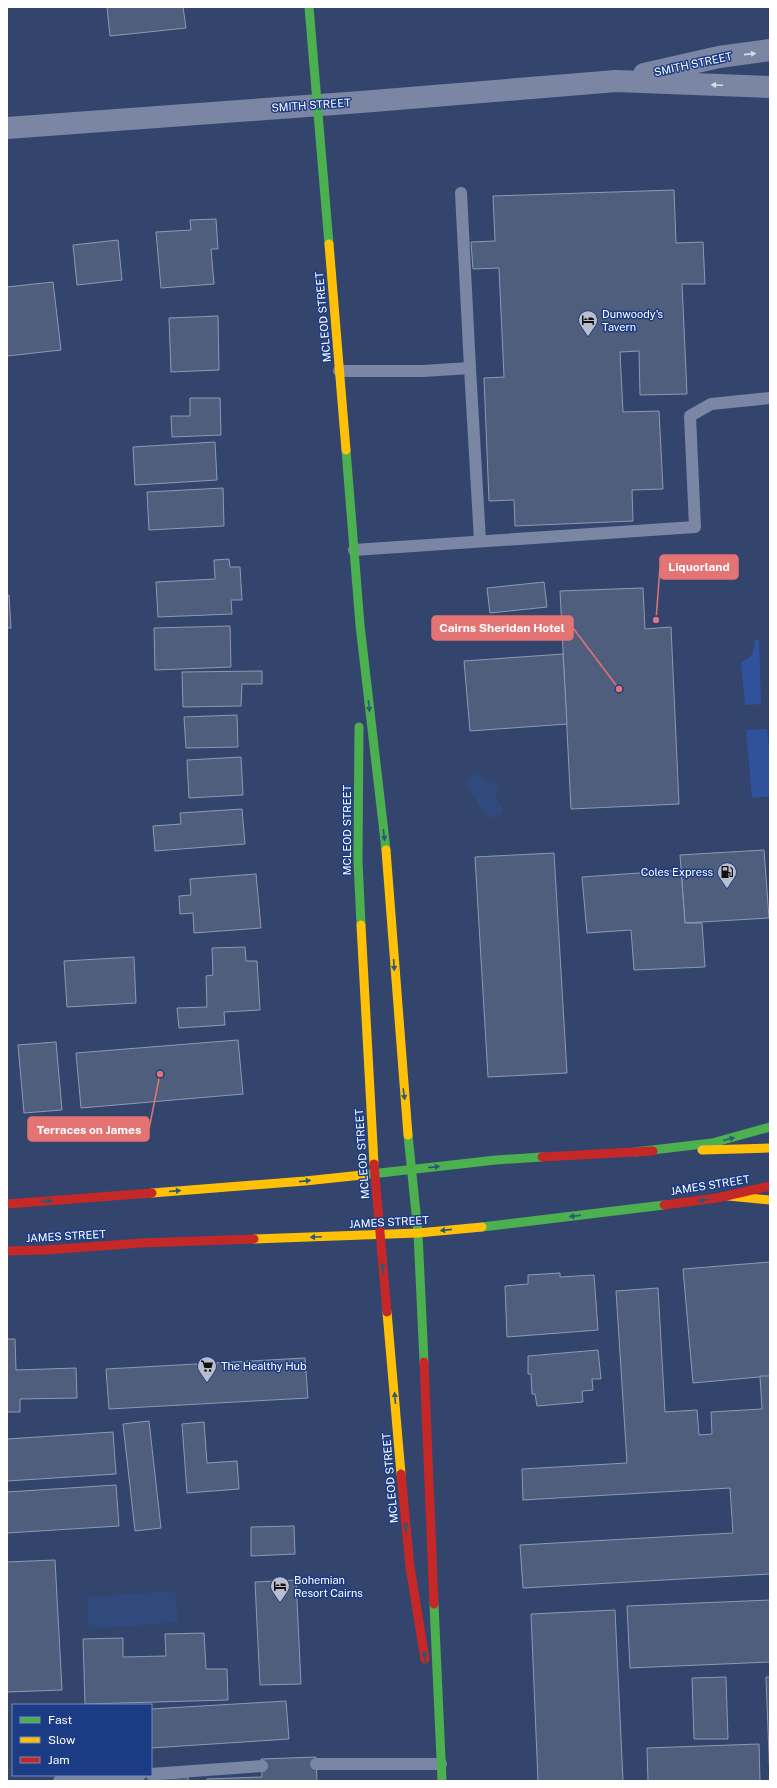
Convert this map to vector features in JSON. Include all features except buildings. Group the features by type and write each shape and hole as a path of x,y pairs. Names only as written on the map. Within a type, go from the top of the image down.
{"main road":[{"name":"MCLEOD STREET","path":"309,7 360,625 385,843 403,1085 413,1170 418,1233 442,1781"},
{"name":"MCLEOD STREET","path":"360,625 360,704"},
{"name":"MCLEOD STREET","path":"359,720 358,860 374,1172 410,1567 440,1750"},
{"path":"635,1152 712,1143 770,1127"},
{"path":"7,1204 300,1181 496,1160 635,1152 770,1148"},
{"name":"JAMES STREET","path":"7,1251 45,1250 141,1243 418,1233 518,1223 728,1196 770,1186"},
{"path":"728,1196 770,1200"}],"street":[{"name":"SMITH STREET","path":"616,81 712,59 770,50"},
{"name":"SMITH STREET","path":"7,128 616,81 770,87"}],"lane":[{"path":"461,193 480,541"},
{"path":"339,371 423,371 470,368"},
{"path":"354,550 695,527 690,416 711,404 770,398"},
{"path":"316,1764 441,1764"},
{"path":"152,1774 262,1766"},
{"path":"59,1781 126,1776"}],"shaded area":[{"path":"755,639 759,640 761,704 745,705 741,662 752,654"},
{"path":"767,729 770,762 770,796 752,798 746,730"},
{"path":"474,772 480,775 487,783 492,780 499,788 495,796 503,809 502,814 493,818 482,810 467,784"},
{"path":"175,1591 178,1622 89,1629 87,1597"}],"traffic: fast":[{"path":"309,7 329,244"},
{"path":"346,450 360,625 386,850"},
{"path":"359,727 358,861 361,925"},
{"path":"635,1152 712,1143 770,1127"},
{"path":"408,1135 418,1233 424,1362"},
{"path":"362,1175 496,1160 542,1157"},
{"path":"482,1227 664,1205"},
{"path":"434,1604 442,1781"}],"traffic: slow":[{"path":"329,244 346,450"},
{"path":"386,850 408,1135"},
{"path":"361,925 374,1164"},
{"path":"702,1150 770,1148"},
{"path":"152,1193 362,1175"},
{"path":"728,1196 770,1200"},
{"path":"254,1239 418,1233 482,1227"},
{"path":"387,1312 401,1474"}],"traffic: jam":[{"path":"542,1157 653,1151"},
{"path":"374,1164 387,1312"},
{"path":"664,1205 717,1198 770,1186"},
{"path":"7,1204 152,1193"},
{"path":"7,1251 45,1250 141,1243 254,1239"},
{"path":"424,1362 434,1604"},
{"path":"401,1474 410,1567 425,1659"}],"place":[{"name":"Dunwoody's Tavern","path":"588,337"},
{"name":"Liquorland","path":"656,620"},
{"name":"Cairns Sheridan Hotel","path":"619,689"},
{"name":"Coles Express","path":"727,889"},
{"name":"Terraces on James","path":"160,1074"},
{"name":"The Healthy Hub","path":"207,1383"},
{"name":"Bohemian Resort Cairns","path":"280,1603"}]}
